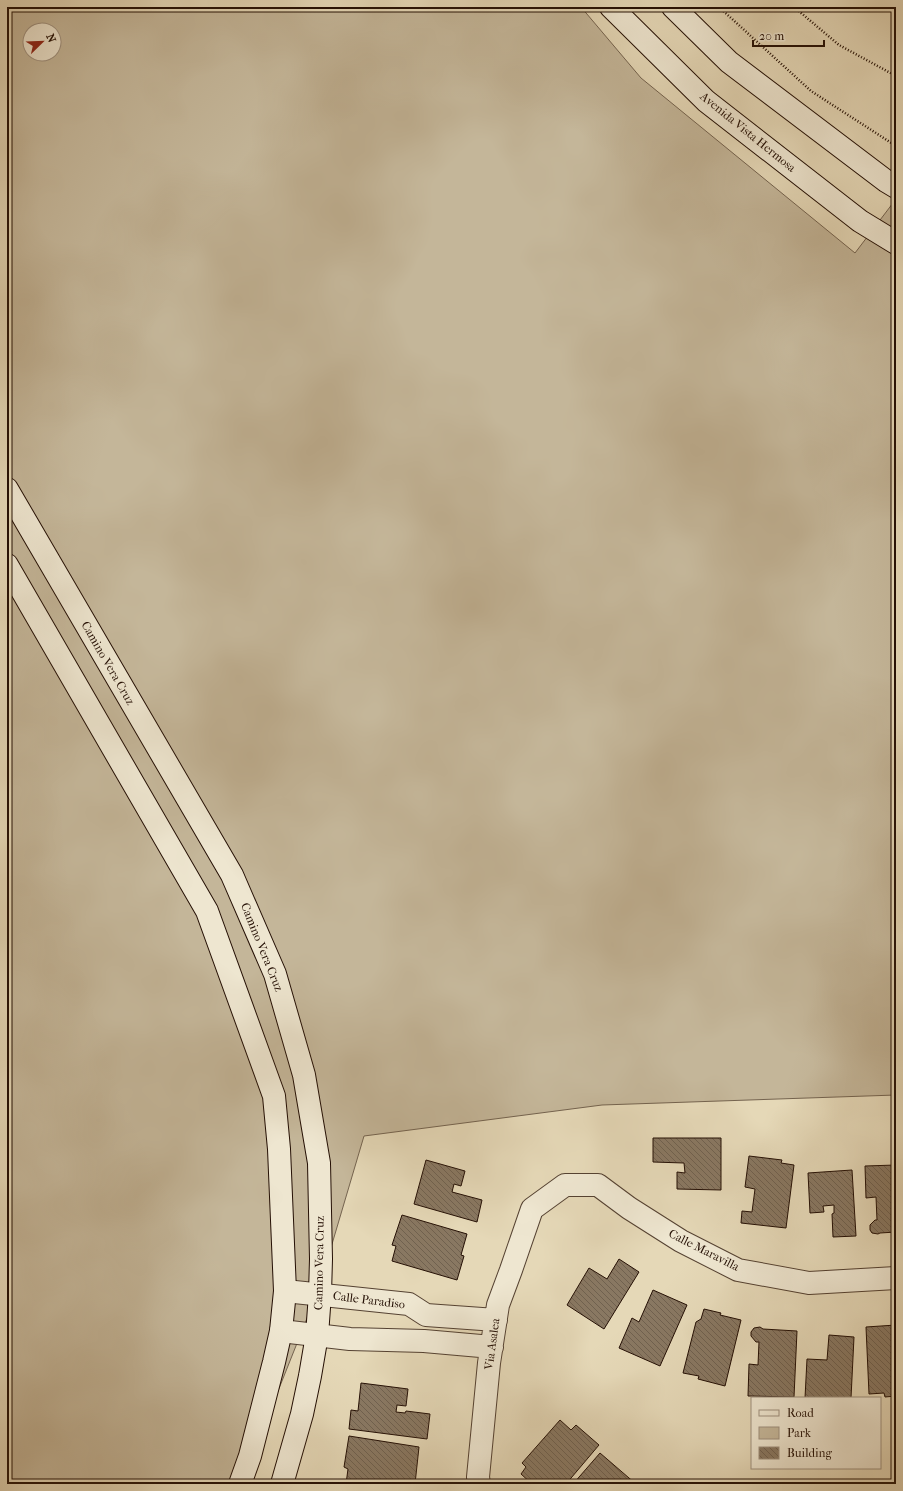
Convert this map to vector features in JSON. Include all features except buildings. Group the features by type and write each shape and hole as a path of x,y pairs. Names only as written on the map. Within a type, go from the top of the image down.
{"main road":[{"name":"Avenida Vista Hermosa","path":"611,7 706,100 860,221 896,243"},
{"path":"673,7 729,62 896,187"},
{"name":"Camino Vera Cruz","path":"7,489 232,875 275,974 304,1075 319,1163 321,1258 320,1294 317,1335 302,1414 282,1484"},
{"path":"7,565 207,911 274,1096 279,1149 285,1291 281,1330 274,1362 252,1449 240,1484"},
{"name":"Calle Maravilla","path":"532,1209 565,1185 598,1185 629,1208 681,1241 738,1270 809,1283 896,1278"},
{"name":"Via Asalea","path":"479,1484 478,1477 498,1305 532,1209"},
{"name":"Calle Paradiso","path":"285,1291 408,1304 426,1315 496,1320"},
{"path":"424,1341 426,1315"},
{"path":"281,1330 350,1339 424,1341 492,1347"}],"path":[{"path":"719,7 811,91 896,146"},
{"path":"794,7 839,45 896,76"}],"green space":[{"path":"7,7 581,7 641,78 855,253 896,199 896,1095 602,1105 364,1136 319,1288 241,1484 7,1484"}]}
